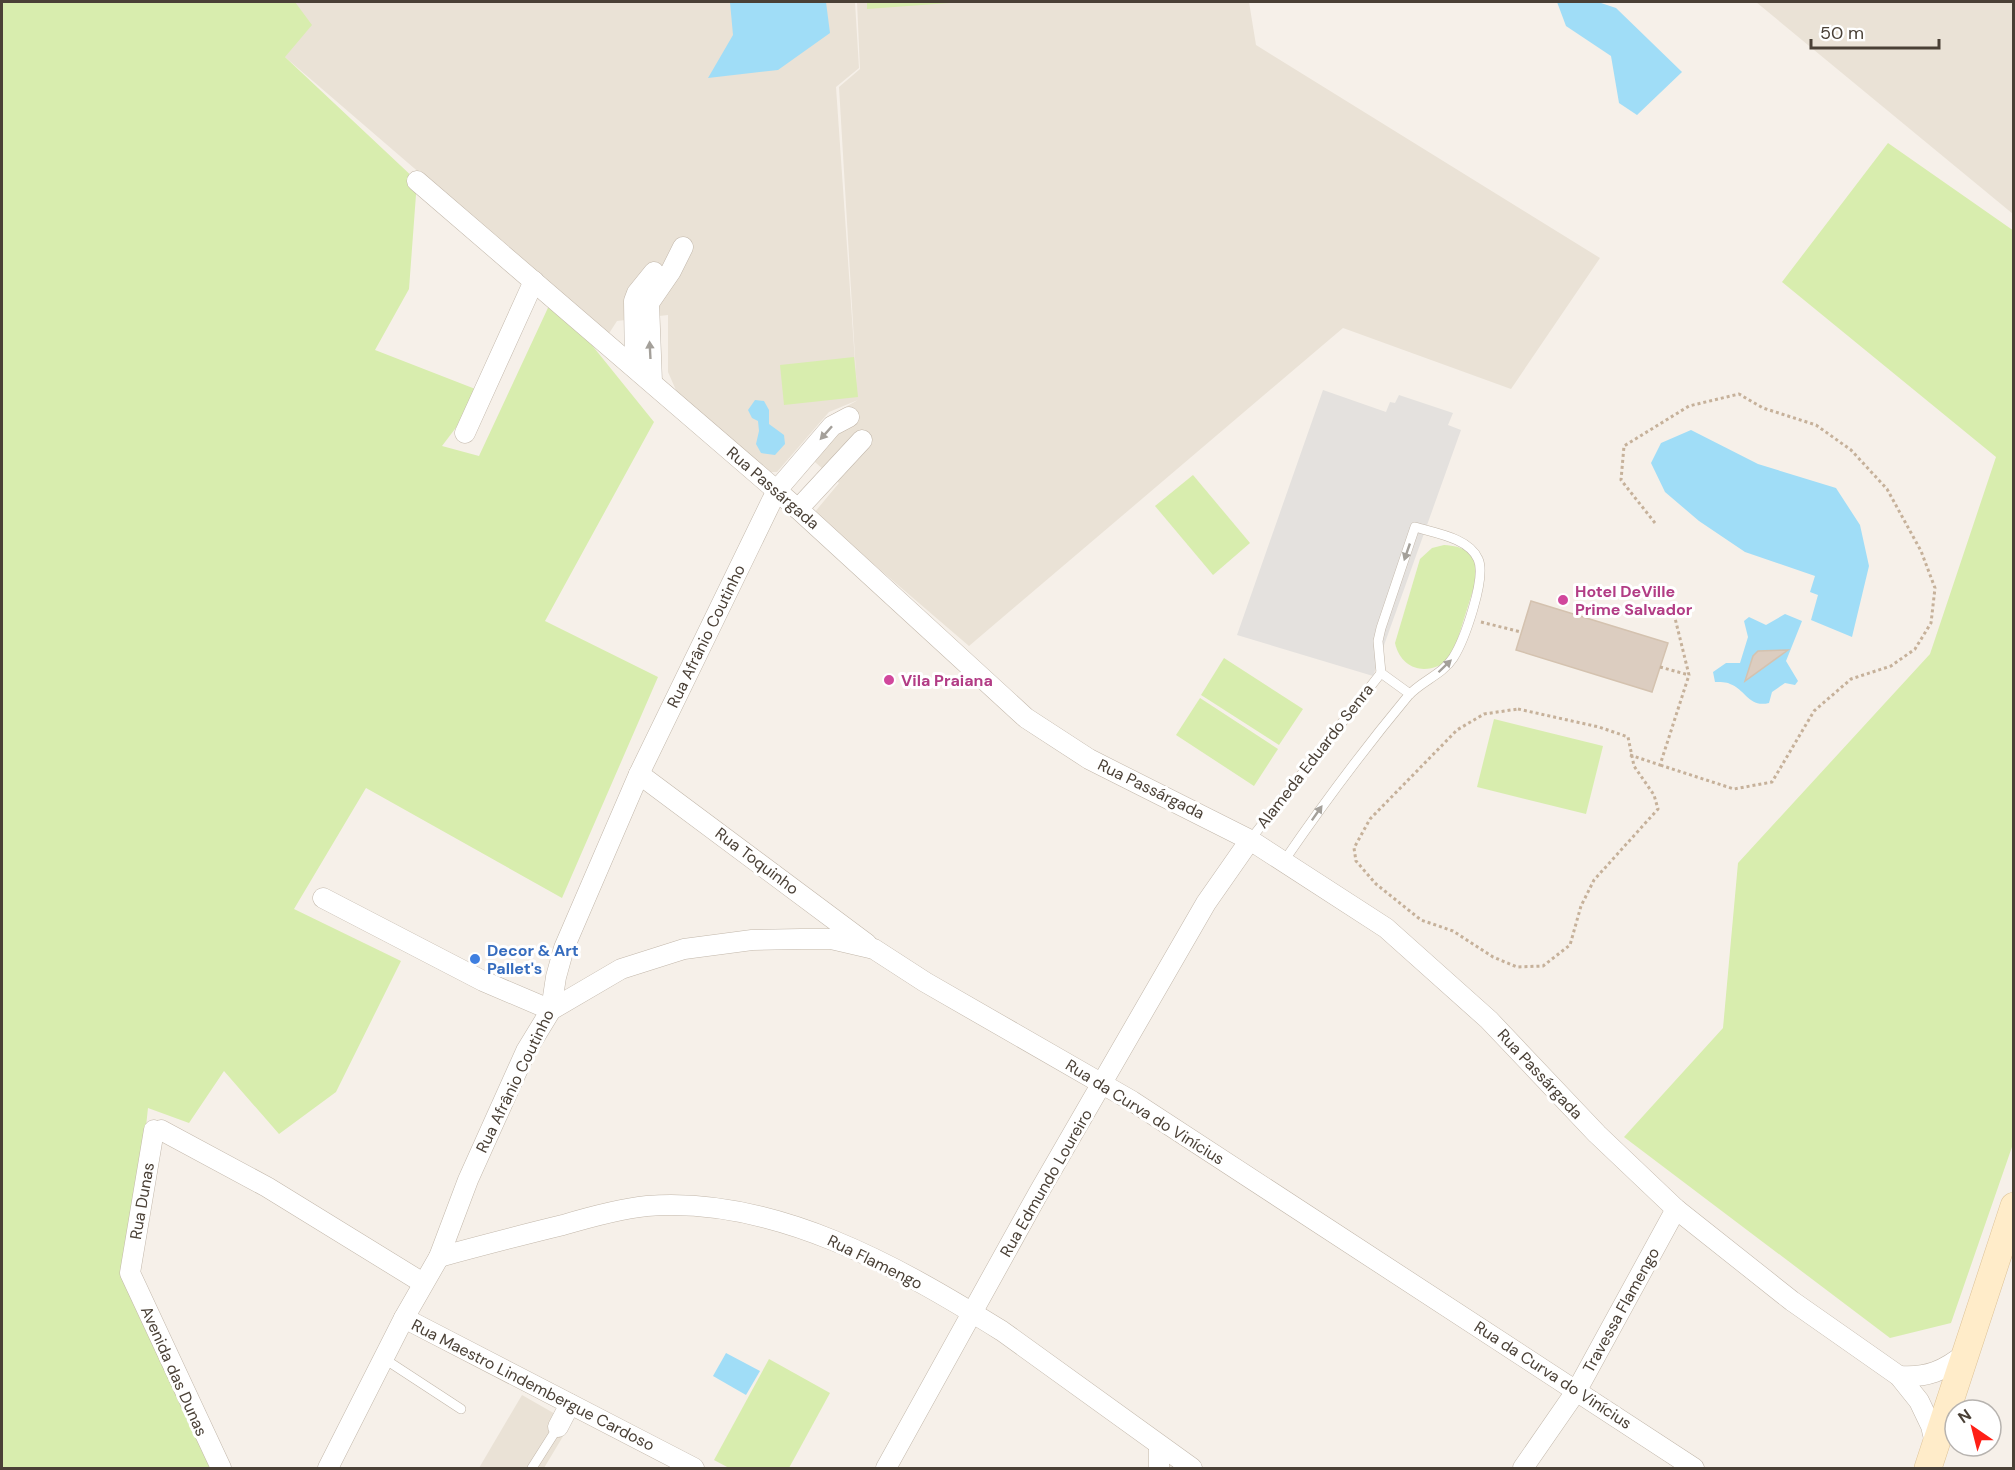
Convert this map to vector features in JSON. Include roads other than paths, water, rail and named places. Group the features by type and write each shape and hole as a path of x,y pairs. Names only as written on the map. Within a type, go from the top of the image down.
{"main road":[{"path":"1932,1458 2013,1206"}],"street":[{"name":"Rua Passárgada","path":"417,181 798,508 1000,696 1043,731 1089,759 1250,840 1386,928 1489,1020 1597,1134 1676,1209 1792,1301 1899,1376 1919,1401 1931,1426 1932,1458"},
{"path":"635,368 633,318 637,293 662,264 683,247 649,303 652,382"},
{"path":"465,433 534,281"},
{"name":"Rua Afrânio Coutinho","path":"328,1468 404,1318 439,1257 468,1180 526,1051 551,1010 556,977 564,948 639,774 777,490 832,426 849,417"},
{"path":"798,508 862,440"},
{"name":"Rua Toquinho","path":"639,774 874,950"},
{"name":"Rua Edmundo Loureiro","path":"886,1468 972,1312 1206,903 1250,840"},
{"path":"322,898 494,986 551,1010"},
{"name":"Rua da Curva do Vinícius","path":"551,1010 621,969 684,949 752,940 831,939 874,950 925,982 1103,1084 1694,1468"},
{"name":"Rua Dunas","path":"130,1273 158,1130 267,1187 423,1283"},
{"name":"Rua Flamengo","path":"439,1257 611,1212 646,1206 686,1205 725,1210 823,1236 865,1253 972,1312 1002,1331 1192,1468"},
{"name":"Travessa Flamengo","path":"1523,1468 1577,1390 1676,1209"},
{"name":"Avenida das Dunas","path":"130,1273 221,1468"},
{"name":"Rua Maestro Lindembergue Cardoso","path":"404,1318 694,1468"},
{"path":"1899,1376 1916,1377 1940,1372 1966,1353"},
{"path":"558,1427 570,1404"},
{"path":"1159,1446 1159,1468"}],"lane":[{"name":"Alameda Eduardo Senra","path":"1284,861 1327,800 1410,694 1451,660 1468,619 1480,585 1482,572 1479,559 1472,549 1462,542 1415,526 1379,634 1378,654 1381,673 1410,694"},
{"name":"Alameda Eduardo Senra","path":"1250,840 1381,673"},
{"path":"383,1358 461,1409"},
{"path":"532,1468 558,1427"}],"water":[{"path":"730,2 826,2 830,33 778,70 708,78 733,35"},
{"path":"1557,2 1598,2 1616,8 1682,72 1637,115 1619,103 1611,56 1566,26"},
{"path":"755,400 764,401 769,410 769,424 784,435 785,444 775,455 761,453 756,444 759,431 758,421 752,418 748,410"},
{"path":"1691,430 1758,464 1836,488 1860,525 1869,566 1852,637 1811,620 1818,595 1810,592 1815,576 1745,552 1699,521 1665,492 1651,463 1661,443"},
{"path":"1785,614 1802,621 1786,661 1798,681 1795,685 1785,683 1772,692 1769,703 1762,704 1752,701 1729,683 1715,682 1713,672 1726,663 1740,663 1748,637 1744,621 1749,617 1766,625"},
{"path":"726,1353 760,1371 746,1395 713,1376"}],"place":[{"name":"Hotel DeVille Prime Salvador","path":"1563,600"},
{"name":"Vila Praiana","path":"889,680"},
{"name":"Decor & Art Pallet's","path":"475,959"}]}
